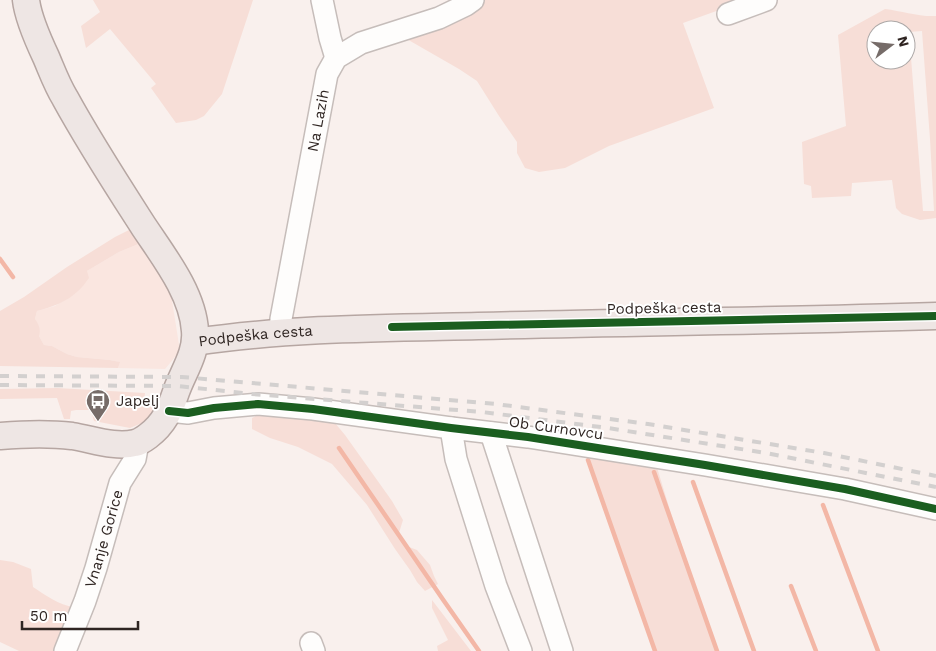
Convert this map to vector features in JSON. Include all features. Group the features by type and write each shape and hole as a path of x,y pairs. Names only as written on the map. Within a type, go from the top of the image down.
{"main road":[{"path":"24,3 64,97 170,266 187,299 193,316 195,342"},
{"name":"Podpeška cesta","path":"126,443 154,432 169,412 192,355 195,342 280,332 411,327 936,316"},
{"path":"0,436 22,434 70,436 126,443"}],"street":[{"path":"322,0 336,58 361,43 439,18 473,0"},
{"path":"728,14 766,0"},
{"name":"Na Lazih","path":"280,332 327,74 336,58"},
{"name":"Ob Curnovcu","path":"169,412 188,413 214,408 258,404 313,409 528,437 706,465 845,489 936,509"},
{"path":"451,428 456,459 496,586 521,651"},
{"name":"Ob Curnovcu","path":"491,433 562,651"},
{"name":"Vnanje Gorice","path":"66,651 96,568 120,483 116,462 126,443"}],"shaded area":[{"path":"93,0 253,0 222,94 204,116 196,120 176,123 151,88 156,84 110,29 86,48 81,26 100,12"},
{"path":"482,0 747,0 683,23 714,108 609,146 565,168 539,172 525,168 517,153 517,142 477,81 405,38"},
{"path":"885,9 917,15 936,16 936,218 920,220 902,214 896,208 892,180 852,183 851,196 812,198 811,186 804,184 802,142 846,126 838,35","holes":["866,20 916,20 916,31 922,31 934,211 923,211 912,70 866,70"]},
{"path":"131,229 141,243 119,252 87,271 89,278 74,295 54,306 37,311 35,319 40,331 39,336 44,345 52,346 77,357 120,362 118,368 0,366 0,311 67,267"},
{"path":"141,243 171,294 180,351 165,369 118,368 119,362 77,357 52,346 44,345 39,336 35,319 37,311 55,306 67,299 87,271 119,252"},
{"path":"57,388 145,393 144,404 155,405 156,410 142,423 130,428 94,421 89,410 71,411 70,419 64,419 57,398 0,399 0,389"},
{"path":"260,414 319,419 335,423 392,501 403,520 398,536 404,545 417,550 430,565 438,584 425,591 417,582 367,505 332,464 298,447 270,438 252,429 252,418"},
{"path":"585,451 655,461 717,651 656,651"},
{"path":"0,560 13,562 31,569 33,587 58,602 74,607 55,651 19,651 0,642"},
{"path":"432,600 471,651 438,651 437,646 448,640 432,608"}],"waterway":[{"path":"0,259 13,277"},
{"path":"339,448 479,651"},
{"path":"588,460 655,651"},
{"path":"654,472 717,651"},
{"path":"693,482 754,651"},
{"path":"823,505 878,651"},
{"path":"791,586 816,651"}],"railway":[{"path":"0,376 182,377 496,404 648,424 824,453 936,476"},
{"path":"0,385 178,386 252,394 482,412 608,428 766,453 936,487"}],"cycle path":[{"path":"392,327 936,316"},
{"path":"169,411 188,413 214,408 258,404 313,409 528,437 705,465 845,489 936,509"}],"place":[{"name":"Japelj","path":"98,422"}]}
